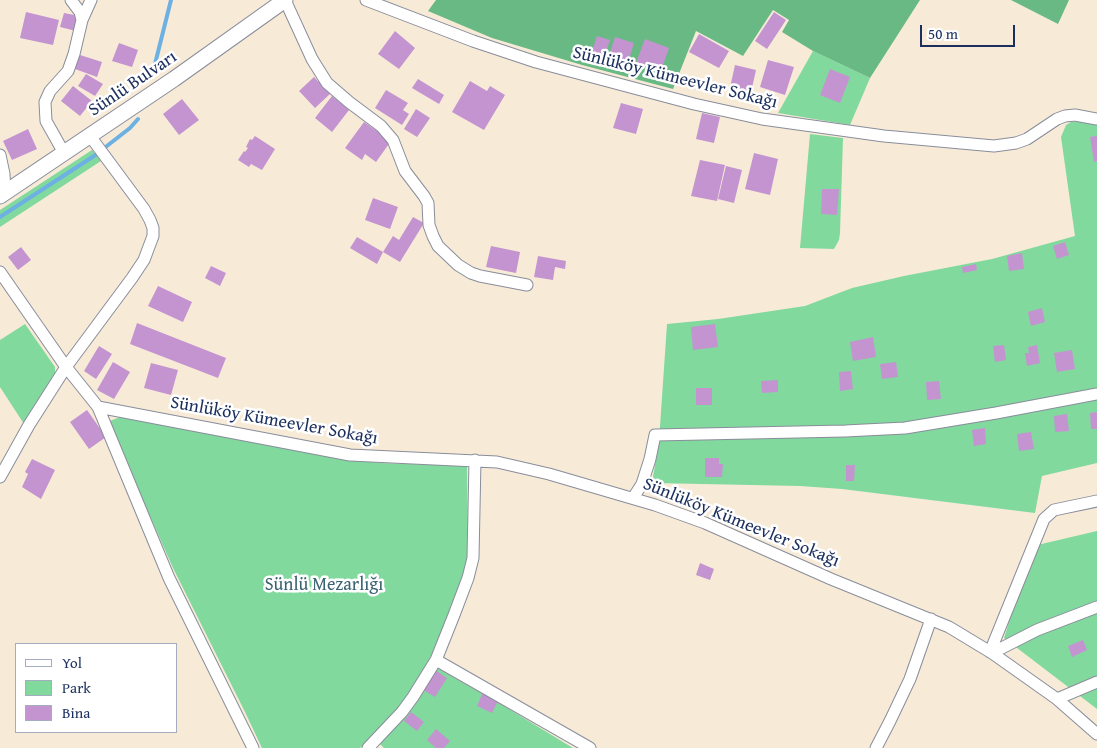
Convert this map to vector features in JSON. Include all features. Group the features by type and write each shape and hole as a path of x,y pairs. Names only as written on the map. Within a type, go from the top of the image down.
{"main road":[{"name":"Sünlü Bulvarı","path":"3,194 174,79 285,0"}],"street":[{"path":"71,0 80,12 82,20"},
{"path":"64,153 46,121 45,102 50,91 68,71 82,20 91,0"},
{"path":"285,0 312,59 327,83 381,126 393,140 406,171 428,203 429,225 432,236 438,246 458,265 471,273 527,285"},
{"name":"Sünlüköy Kümeevler Sokağı","path":"366,0 473,41 536,62 694,104 762,119 884,136 994,146 1027,139 1057,119 1065,116 1075,115 1097,119"},
{"path":"0,477 29,425 66,367 144,260 154,236 153,228 144,209 90,136"},
{"path":"0,155 3,194"},
{"path":"0,272 66,367 98,407 169,578 253,748"},
{"path":"633,498 642,484 650,459 654,435 845,432 905,428 1097,394"},
{"name":"Sünlüköy Kümeevler Sokağı","path":"98,407 350,455 475,460 515,465 633,498 705,523 831,579 949,627 1057,698 1097,734"},
{"path":"373,746 407,706 436,660 464,587 473,558 475,460"},
{"path":"991,653 1044,519 1054,510 1097,501"},
{"path":"991,653 1037,630 1097,607"},
{"path":"876,748 910,679 931,619"},
{"path":"436,660 590,748"},
{"path":"1057,698 1097,682"}],"green space":[{"path":"436,0 920,0 870,78 813,51 782,32 789,20 773,10 743,56 696,31 673,89 582,65 492,38 428,11"},
{"path":"1011,0 1069,0 1058,24"},
{"path":"813,51 870,78 850,125 778,113"},
{"path":"1078,121 1097,125 1097,463 1042,476 1035,513 842,489 800,486 652,483 659,441 667,324 718,319 805,306 852,288 992,259 1075,236 1061,137 1066,125"},
{"path":"810,134 843,138 840,233 839,240 834,249 800,248"},
{"path":"92,150 101,161 0,227 0,210"},
{"path":"25,324 55,367 55,376 24,424 0,387 0,340"},
{"name":"Sünlü Mezarlığı","path":"120,417 346,459 380,463 467,466 468,560 447,620 431,656 403,703 360,748 262,748 173,568 134,480 110,421"},
{"path":"1097,531 1097,709 1004,638 1033,546"},
{"path":"435,667 573,748 384,748 378,742"}],"building":[{"path":"26,12 59,20 53,45 20,38"},
{"path":"774,12 786,20 767,49 755,41"},
{"path":"64,13 79,16 76,31 60,27"},
{"path":"395,31 415,48 399,69 378,54"},
{"path":"699,34 729,51 719,68 689,52"},
{"path":"597,36 610,40 603,61 590,57"},
{"path":"615,37 634,43 626,69 607,62"},
{"path":"645,39 669,48 661,71 636,63"},
{"path":"119,43 138,50 132,67 112,61"},
{"path":"80,55 102,62 97,77 75,69"},
{"path":"768,60 794,67 785,95 760,87"},
{"path":"735,65 756,70 750,97 729,92"},
{"path":"830,69 850,77 840,103 820,95"},
{"path":"86,74 103,84 95,96 78,86"},
{"path":"314,77 330,94 315,108 299,91"},
{"path":"418,79 444,95 439,104 412,88"},
{"path":"470,81 487,91 490,86 505,95 484,130 452,112"},
{"path":"73,86 92,101 80,116 61,101"},
{"path":"386,90 408,103 403,110 409,114 402,125 375,108"},
{"path":"332,96 349,110 332,132 315,118"},
{"path":"182,99 199,120 179,135 163,114"},
{"path":"621,103 643,109 636,134 613,128"},
{"path":"416,109 430,118 417,137 404,129"},
{"path":"702,113 720,117 714,143 696,139"},
{"path":"364,122 391,141 376,162 365,154 362,160 345,148"},
{"path":"28,129 37,149 12,160 3,141"},
{"path":"255,136 275,149 262,170 251,164 249,167 238,160 248,148 246,147 250,139 252,140"},
{"path":"1097,136 1097,161 1094,162 1090,137"},
{"path":"754,153 778,159 770,195 745,189"},
{"path":"700,160 725,165 717,201 691,196"},
{"path":"726,166 742,170 734,203 718,199"},
{"path":"822,189 839,189 837,215 821,214"},
{"path":"373,198 398,207 390,229 365,220"},
{"path":"413,217 424,223 400,262 383,252 393,236 399,240"},
{"path":"357,237 383,252 377,264 350,248"},
{"path":"1065,242 1069,255 1057,259 1053,246"},
{"path":"491,246 520,252 516,273 486,267"},
{"path":"21,247 31,260 18,270 8,257"},
{"path":"1022,253 1024,269 1009,271 1007,256"},
{"path":"538,256 566,261 565,269 555,267 553,280 534,277"},
{"path":"976,264 977,270 963,273 962,267"},
{"path":"211,266 226,273 220,286 205,278"},
{"path":"158,286 192,302 183,322 148,306"},
{"path":"1042,308 1045,322 1031,326 1028,312"},
{"path":"137,323 226,358 218,378 130,344"},
{"path":"715,324 718,347 693,350 691,327"},
{"path":"873,337 876,357 853,361 850,342"},
{"path":"1004,345 1006,360 995,362 993,346"},
{"path":"1037,345 1040,363 1027,366 1025,353 1029,353 1028,347"},
{"path":"99,346 112,354 96,379 84,371"},
{"path":"1072,350 1075,369 1057,372 1054,353"},
{"path":"113,362 130,372 114,399 97,390"},
{"path":"896,362 898,377 882,379 880,364"},
{"path":"151,363 178,370 171,395 144,388"},
{"path":"851,371 853,389 840,391 839,372"},
{"path":"778,380 778,392 762,393 761,381"},
{"path":"939,381 941,399 927,400 926,382"},
{"path":"696,388 712,388 712,405 696,405"},
{"path":"87,410 106,437 89,449 70,422"},
{"path":"1097,412 1097,429 1091,429 1090,413"},
{"path":"1067,414 1069,431 1055,432 1054,416"},
{"path":"985,428 986,444 974,446 972,430"},
{"path":"1031,432 1034,449 1019,451 1017,434"},
{"path":"705,458 719,458 719,464 723,464 722,477 705,477"},
{"path":"32,459 55,470 41,499 22,487 28,474 25,472"},
{"path":"846,465 855,465 854,481 846,481"},
{"path":"700,563 714,569 710,580 696,575"},
{"path":"1083,640 1087,650 1072,657 1068,646"},
{"path":"435,670 447,678 435,697 423,690"},
{"path":"483,692 499,699 492,713 477,706"},
{"path":"411,712 424,722 417,731 404,721"},
{"path":"436,729 450,741 444,748 436,748 427,740"}],"waterway":[{"path":"152,76 171,0"},
{"path":"0,217 94,156 130,128 138,119"}]}
